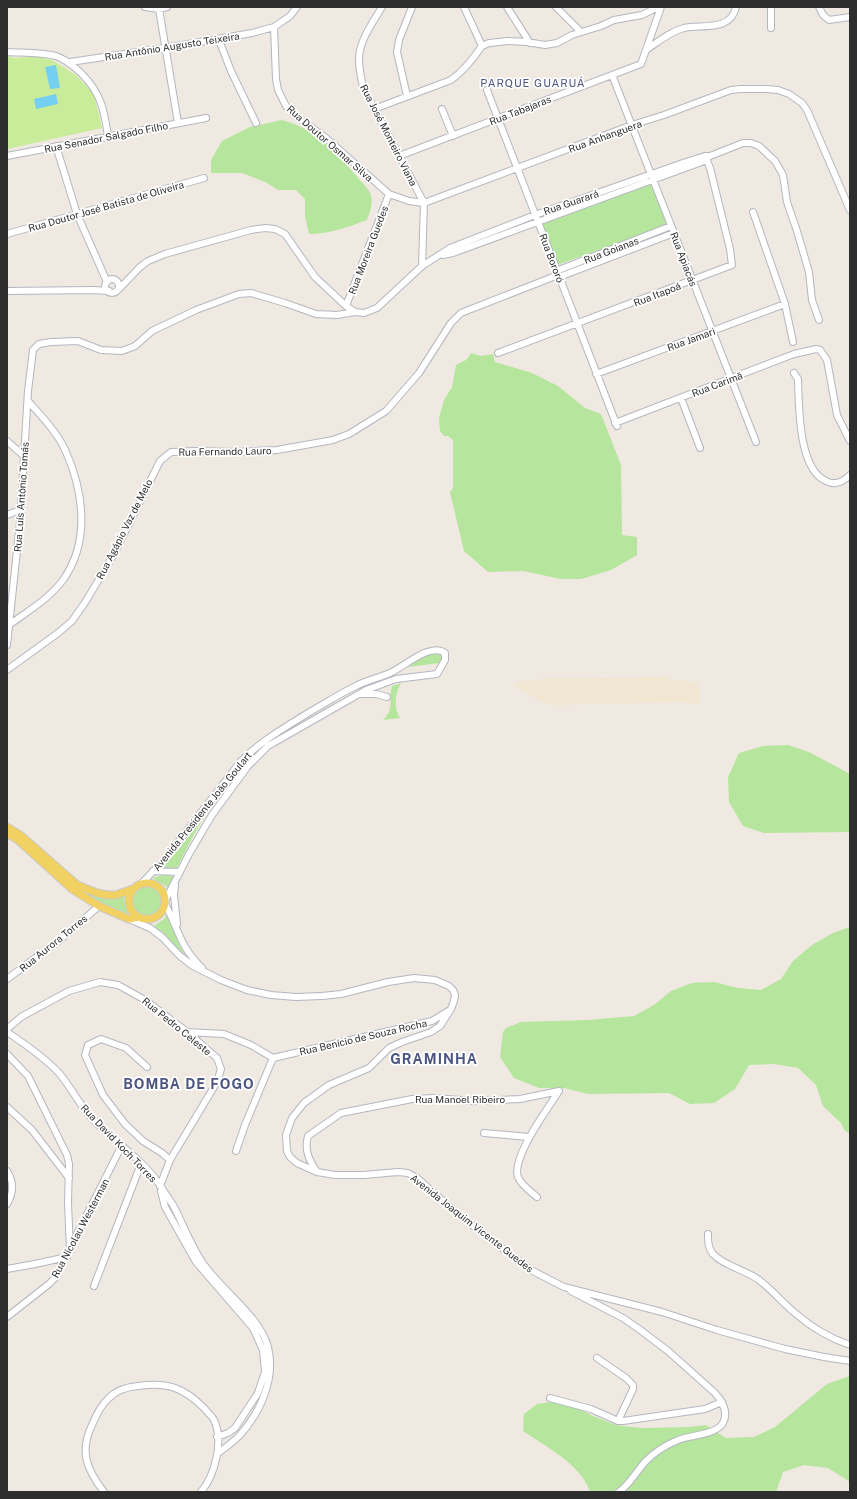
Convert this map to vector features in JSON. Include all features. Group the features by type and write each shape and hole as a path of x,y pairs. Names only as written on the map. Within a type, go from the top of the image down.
{"main road":[{"path":"7,827 20,835 77,885 97,893 116,894 147,883 158,886 162,890 165,903 164,910 157,917 152,919 129,919"},
{"name":"Avenida Joaquim Vicente Guedes","path":"7,833 18,840 72,889 99,906 129,919"},
{"path":"97,893 122,890 139,882 147,876"},
{"path":"133,889 130,894 129,906 140,918"}],"street":[{"path":"145,7 159,9 167,7"},
{"name":"Rua Antônio Augusto Teixeira","path":"70,62 219,40 252,33 274,27 290,16 297,7"},
{"name":"Rua José Monteiro Viana","path":"382,7 362,44 359,57 363,87 424,203 422,266"},
{"path":"407,96 397,52 399,40 412,7"},
{"path":"464,7 482,46"},
{"path":"507,7 530,42"},
{"path":"556,7 581,32"},
{"path":"374,109 443,83 458,75 472,60 482,46 489,43 508,41 530,42 545,45 557,43 581,32 614,20 642,15 660,7"},
{"path":"646,50 660,7"},
{"path":"646,50 666,36 684,28 704,27 730,20 736,12 736,7"},
{"path":"771,7 771,28"},
{"path":"819,7 823,15 829,20 849,17"},
{"path":"159,9 178,123"},
{"name":"Rua Doutor Osmar Silva","path":"274,27 276,78 278,90 286,106 297,117 326,138 389,194 409,202 424,203"},
{"path":"219,40 231,71 256,124"},
{"name":"Rua Tabajaras","path":"399,156 641,64 646,50"},
{"path":"7,52 56,56 70,62 92,84 98,94 108,136"},
{"name":"Rua Apiacás","path":"612,75 756,442"},
{"name":"Rua Anhanguera","path":"424,203 632,125 664,115 731,90 767,89 778,90 789,94 802,103 807,110 850,210"},
{"name":"Rua Bororó","path":"487,90 556,275 577,324 616,425"},
{"path":"442,109 453,136"},
{"name":"Rua Senador Salgado Filho","path":"7,156 206,118"},
{"name":"Rua Guarará","path":"33,350 39,344 78,341 101,350 122,351 135,346 152,331 190,313 239,294 251,294 285,303 316,314 337,315 355,312 364,313 377,308 422,266 440,255 453,253 476,241 536,218 743,143 751,143 759,146 775,161 783,174 787,202 809,272 812,300 819,320"},
{"path":"56,146 77,214 107,287 113,292 118,290 144,264 165,254 251,230 265,228 275,229 285,234 315,277 346,306 355,312"},
{"name":"Rua Itapoá","path":"498,353 732,265 730,249 707,157"},
{"name":"Rua Doutor José Batista de Oliveira","path":"7,234 204,178"},
{"name":"Rua Moreira Guedes","path":"346,306 389,194"},
{"path":"754,212 785,304 793,342"},
{"name":"Rua Goianas","path":"461,313 556,275 671,226"},
{"name":"Rua Goianas","path":"556,275 674,233"},
{"path":"7,291 93,290 107,287 112,279 117,281 130,279"},
{"path":"117,281 119,284 118,290"},
{"name":"Rua Jamari","path":"596,374 785,304"},
{"name":"Rua Fernando Lauro","path":"171,452 196,450 236,452 277,450 333,440 349,434 370,422 390,406 419,373 451,323 461,313"},
{"name":"Rua Carimã","path":"616,425 794,354 816,349 820,350 827,360 837,415 850,441"},
{"name":"Rua Luís Antônio Tomás","path":"7,644 25,457 33,350"},
{"path":"794,373 798,379 800,432 810,466 821,479 831,484 842,482 850,475"},
{"path":"681,398 700,448"},
{"path":"9,625 42,602 62,580 75,559 82,527 79,490 66,451 49,426 28,401"},
{"path":"7,441 25,457"},
{"name":"Rua Agápio Vaz de Melo","path":"7,670 58,633 79,611 114,554 160,461 171,452"},
{"path":"7,515 20,510"},
{"name":"Avenida Presidente João Goulart","path":"141,884 165,858 241,761 255,747 276,732 356,685 390,673 431,650 442,651 446,656 443,666 437,674 389,681 366,690 268,746 254,760 212,815 189,854 165,903"},
{"path":"389,681 390,673"},
{"path":"352,698 367,693 387,697"},
{"path":"153,871 180,872"},
{"path":"176,882 174,896 178,934"},
{"name":"Avenida Joaquim Vicente Guedes","path":"165,903 172,916 178,934 192,959 206,972"},
{"name":"Rua Aurora Torres","path":"7,979 61,939 99,906"},
{"path":"140,918 150,928"},
{"name":"Avenida Joaquim Vicente Guedes","path":"129,919 150,928 162,937 180,956 193,966 221,980 247,990 271,995 296,997 341,994 388,982 414,978 436,980 450,986 453,990 455,995 451,1009 440,1026 431,1032 389,1048 369,1068 329,1085 304,1103 292,1118 286,1135 287,1150 290,1157 297,1162 317,1172 358,1176 398,1172 408,1173 417,1178 458,1214 529,1269 564,1287 662,1312 717,1330 785,1348 850,1361"},
{"name":"Rua Pedro Celeste","path":"7,1030 21,1017 69,991 100,982 118,984 146,1000 217,1058 221,1069 217,1082 170,1160 161,1188"},
{"name":"Rua Benício de Souza Rocha","path":"273,1058 432,1021 451,1009"},
{"name":"Rua David Koch Torres","path":"7,1030 59,1073 89,1115 141,1164 161,1188 173,1206 185,1232 202,1262 256,1323 268,1347 270,1366 269,1376 262,1400 250,1421 238,1437 218,1453"},
{"path":"187,1032 224,1034 251,1044 273,1058 245,1124 236,1151"},
{"path":"147,1067 126,1048 102,1039 88,1045 85,1055 103,1095 125,1124 143,1141 170,1160"},
{"path":"7,1054 28,1076 68,1159 70,1250"},
{"name":"Rua Manoel Ribeiro","path":"317,1172 307,1153 306,1145 308,1136 341,1113 412,1098 474,1101 520,1099 559,1092 529,1137 518,1166 517,1174 525,1187 537,1197"},
{"path":"7,1107 32,1130 69,1178"},
{"path":"484,1133 529,1137"},
{"name":"Rua Nicolau Westerman","path":"7,1317 55,1278 67,1257 122,1145"},
{"path":"94,1286 141,1164"},
{"path":"7,1170 13,1186 12,1195 7,1204"},
{"name":"Rua David Koch Torres","path":"161,1188 165,1208 196,1262 253,1328 263,1350 264,1372 258,1393 235,1428 228,1433 217,1437"},
{"path":"708,1234 709,1246 712,1253 718,1258 758,1279 794,1313 816,1330 850,1345"},
{"path":"7,1269 67,1257"},
{"path":"564,1287 623,1318 655,1340 709,1388 722,1402 725,1409 725,1417 722,1425 709,1432 679,1439 665,1446 646,1462 631,1481 619,1492"},
{"path":"597,1358 626,1378 633,1385 633,1389 618,1421"},
{"path":"104,1492 90,1472 86,1459 85,1446 87,1434 97,1414 108,1399 119,1391 131,1387 154,1384 166,1385 175,1388 194,1398 213,1418 217,1437 218,1453 211,1473 201,1492"},
{"path":"550,1398 591,1409 618,1421 705,1409 722,1402"}],"shaded area":[{"path":"669,677 669,681 681,680 697,683 701,703 686,704 686,702 554,705 544,703 514,686 514,682 543,679"}],"green space":[{"path":"7,56 15,58 36,56 52,60 76,75 94,94 102,128 7,149"},
{"path":"282,120 305,129 325,143 343,160 366,187 372,200 367,220 346,228 309,234 305,216 305,199 296,190 278,190 265,182 242,173 211,173 211,160 222,141 250,127"},
{"path":"653,182 669,225 557,265 538,223"},
{"path":"471,353 481,356 493,354 495,362 532,373 558,386 585,408 601,414 621,465 622,535 637,537 637,555 611,570 581,579 561,579 523,571 488,572 464,551 450,492 453,488 453,440 448,436 444,436 440,431 439,418 444,400 452,387 456,365 466,360"},
{"path":"438,653 442,656 440,663 408,667 426,655"},
{"path":"401,683 397,691 396,700 396,709 400,718 383,720 389,712 392,686"},
{"path":"788,745 809,752 850,774 850,832 764,833 743,826 729,802 728,777 739,753 763,746"},
{"path":"211,805 212,806 198,828 177,868 163,867 182,845"},
{"path":"163,875 175,876 169,891 166,886 152,878"},
{"path":"148,886 159,890 163,901 159,912 148,916 137,912 133,901 137,890"},
{"path":"77,887 96,896 124,895 125,904 130,915 99,902 76,888"},
{"path":"167,913 179,945 185,955 182,954 165,934 154,926 164,919"},
{"path":"850,927 850,1134 844,1130 841,1123 823,1106 816,1085 798,1068 774,1064 749,1065 735,1089 714,1103 690,1104 669,1093 588,1094 564,1088 539,1088 514,1078 500,1057 503,1032 506,1028 521,1022 588,1020 634,1016 654,1005 671,991 692,983 714,982 738,988 761,990 781,979 793,961 812,945 833,933"},
{"path":"850,1376 850,1482 828,1468 804,1465 783,1472 776,1492 590,1492 579,1473 571,1465 562,1457 523,1431 524,1414 537,1404 558,1401 572,1405 593,1416 616,1425 640,1428 689,1427 706,1425 726,1438 754,1437 775,1427 827,1384"}],"water":[{"path":"56,65 60,88 50,89 45,67"},
{"path":"56,94 58,104 36,109 34,99"}],"district":[{"name":"PARQUE GUARUÁ","path":"533,83"},
{"name":"GRAMINHA","path":"434,1059"},
{"name":"BOMBA DE FOGO","path":"189,1084"}]}
